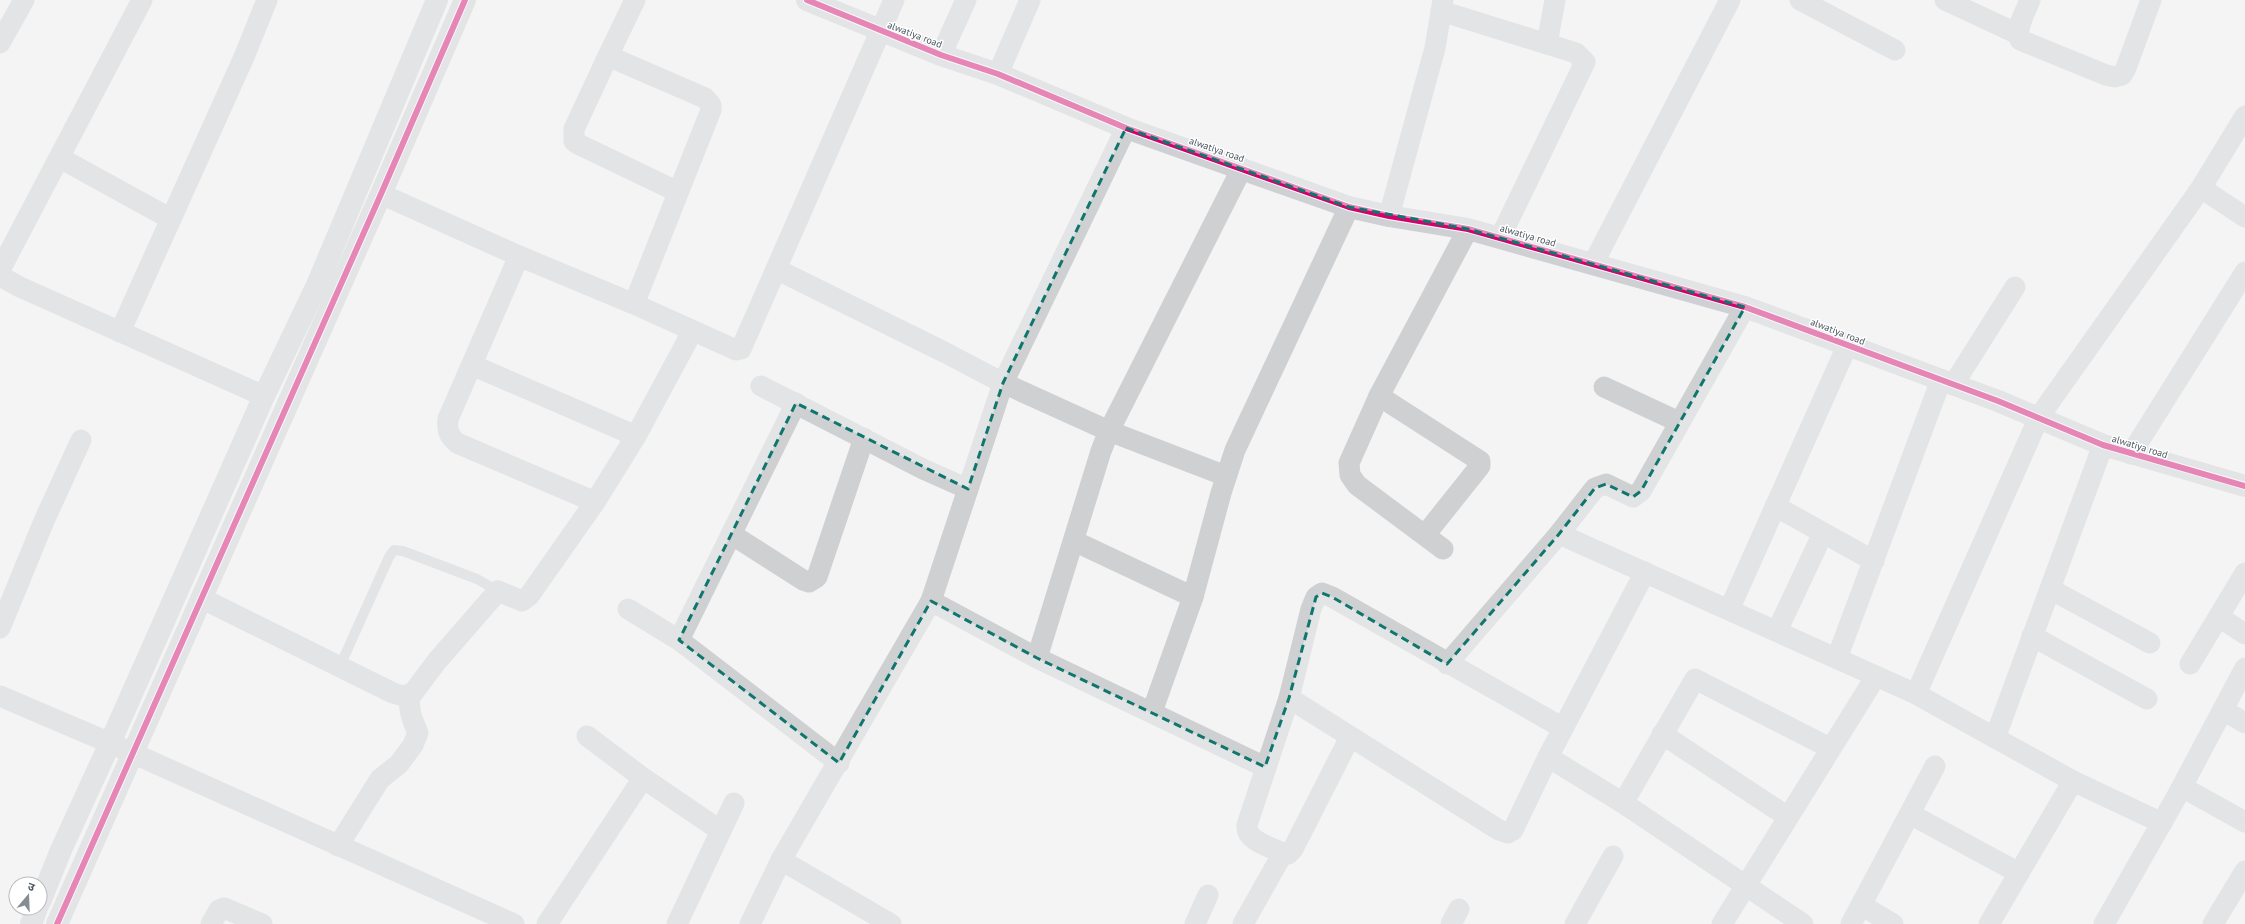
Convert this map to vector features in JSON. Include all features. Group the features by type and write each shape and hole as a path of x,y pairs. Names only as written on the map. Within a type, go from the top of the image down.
{"street":[{"path":"0,43 24,0"},
{"path":"0,270 142,0"},
{"path":"120,332 267,0"},
{"path":"48,882 264,396 317,285 437,0"},
{"path":"57,924 381,194 465,0"},
{"path":"635,0 574,130 574,140 578,144 678,192"},
{"name":"alwatiya road","path":"807,0 941,55 998,74 1126,128 1350,207 1389,216 1468,229 1745,307 2039,417 2103,445 2245,486"},
{"path":"381,194 519,256 634,304 692,332 736,350 740,349 894,0"},
{"path":"941,55 966,0"},
{"path":"998,74 1030,0"},
{"path":"1547,44 1555,0"},
{"path":"1593,264 1730,0"},
{"path":"1800,0 1895,50"},
{"path":"1945,0 2018,34"},
{"path":"2030,0 2018,34 2020,40 2106,75 2115,77 2122,75 2126,68 2151,0"},
{"path":"1389,216 1432,60 1442,5 1547,44 1576,53 1585,62 1500,238"},
{"path":"608,56 705,98 711,105 711,110 634,304"},
{"path":"1916,694 2039,417 2201,188 2245,116"},
{"path":"750,924 781,860 839,764 932,602 1003,383 1126,128"},
{"path":"60,158 171,219"},
{"path":"1037,658 1101,451 1109,430 1242,168"},
{"path":"2201,188 2245,217"},
{"path":"1152,712 1193,596 1226,476 1235,450 1350,207"},
{"path":"1442,549 1357,485 1350,475 1349,463 1379,396 1468,229"},
{"path":"519,256 448,419 447,430 451,438 456,443 595,502"},
{"path":"776,269 946,353 1003,383 1109,430 1226,476"},
{"path":"2131,454 2245,272"},
{"path":"0,276 20,287 264,396"},
{"path":"1837,658 1874,561 1947,383 2015,287"},
{"path":"1447,664 1560,534 1595,488 1600,484 1606,484 1633,497 1637,495 1745,307"},
{"path":"201,598 392,692 402,696 410,694 498,591 522,601 526,600 595,502 636,436 692,332"},
{"path":"1729,610 1847,346"},
{"path":"472,365 636,436"},
{"path":"761,386 923,469 968,489"},
{"path":"1604,386 1679,422"},
{"path":"1379,396 1480,461 1480,466 1425,535"},
{"path":"679,640 796,403"},
{"path":"731,534 803,580 809,582 813,581 817,577 864,438"},
{"path":"0,628 44,521 81,440"},
{"path":"1995,738 2103,445"},
{"path":"1776,506 1874,561"},
{"path":"1777,632 1823,533"},
{"path":"1560,534 1916,694 2073,781 2162,823"},
{"path":"1074,541 1193,596"},
{"path":"1289,698 1504,833 1508,833 1513,830 1562,728 1645,572"},
{"path":"2190,664 2245,573"},
{"path":"2050,589 2150,643"},
{"path":"1350,737 1293,849 1288,854 1250,837 1247,831 1265,766 1289,698 1311,609 1316,597 1322,593 1332,597 1447,664 1562,728"},
{"path":"932,602 1037,658 1265,766"},
{"path":"628,609 679,640 839,764"},
{"path":"2219,616 2245,634"},
{"path":"2032,636 2147,699"},
{"path":"2104,924 2182,787 2245,668"},
{"path":"1722,924 1876,676"},
{"path":"1623,803 1695,679 1830,748"},
{"path":"338,846 380,779 395,769 413,745 418,733 409,712 410,694"},
{"path":"0,696 514,924"},
{"path":"2223,710 2245,723"},
{"path":"1662,734 1788,817"},
{"path":"588,736 643,778 721,831"},
{"path":"1548,757 1623,803 1803,924"},
{"path":"1851,924 1935,766"},
{"path":"547,924 643,778"},
{"path":"1989,924 2073,781"},
{"path":"2182,787 2245,822"},
{"path":"677,924 734,804"},
{"path":"1910,814 2019,873"},
{"path":"1243,924 1283,853"},
{"path":"1575,924 1613,856"},
{"path":"781,860 891,924"},
{"path":"2213,924 2245,871"},
{"path":"1195,924 1208,896"},
{"path":"1861,905 1893,924"},
{"path":"211,924 219,910 224,908 262,924"}],"lane":[{"path":"340,666 389,557 394,550 403,551 477,579 498,591"}],"highlighted area":[{"path":"1126,128 1349,207 1468,229 1745,307 1641,491 1633,497 1606,484 1595,488 1559,534 1447,664 1332,597 1322,593 1316,597 1289,698 1265,767 1037,658 931,601 839,763 679,640 796,403 968,489 1003,383"}],"cycle path":[{"path":"57,924 381,194 465,0"},
{"path":"807,0 941,55 998,74 1126,128 1349,207 1389,216 1468,229 1745,307 1998,401 2103,445 2245,486"}]}
